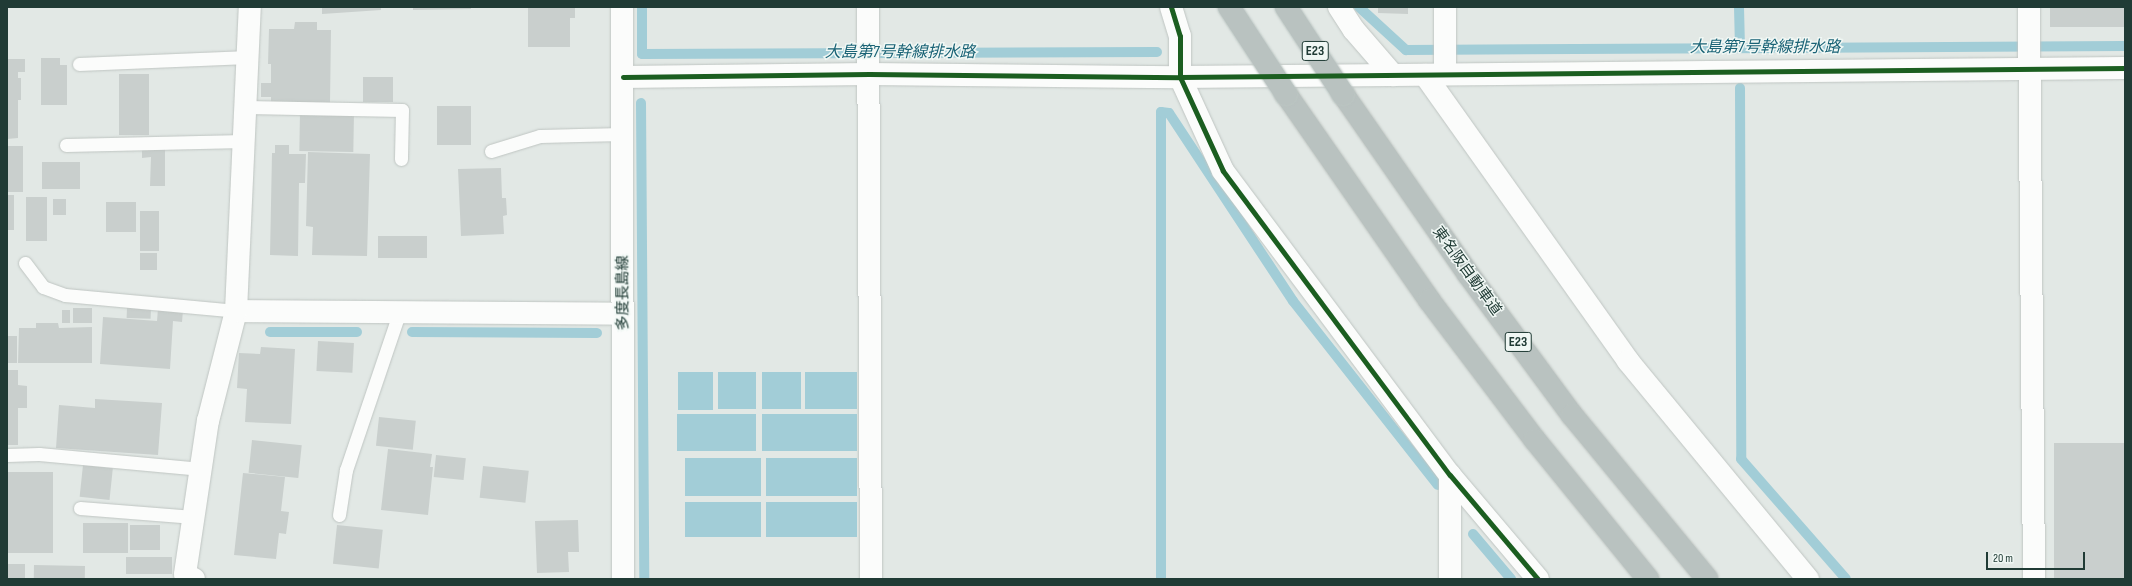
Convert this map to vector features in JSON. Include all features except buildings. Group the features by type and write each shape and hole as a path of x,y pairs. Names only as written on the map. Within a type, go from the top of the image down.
{"highway":[{"path":"1229,7 1286,94 1429,300 1535,440 1648,579"},
{"name":"東名阪自動車道","path":"1286,7 1343,94 1468,274 1572,415 1707,579"}],"street":[{"path":"187,577 208,422 236,312 250,7"},
{"name":"多度長島線","path":"622,7 623,579"},
{"path":"868,7 871,579"},
{"path":"1171,7 1180,36 1180,77 1224,171 1450,475 1538,579"},
{"path":"1339,7 1354,30 1393,75"},
{"path":"1445,7 1446,37 1438,70 1628,361 1808,579"},
{"path":"2029,7 2034,579"},
{"path":"623,77 868,70 1180,77 1393,75 1438,70 2030,64 2125,68"},
{"path":"236,312 623,314"},
{"path":"1450,475 1450,579"}],"lane":[{"path":"79,64 248,57"},
{"path":"246,107 402,110 401,159"},
{"path":"491,151 540,136 623,134"},
{"path":"66,145 244,141"},
{"path":"25,263 43,287 64,295 236,312"},
{"path":"339,515 346,470 399,313"},
{"path":"7,455 39,454 201,469"},
{"path":"80,508 194,517"}],"water":[{"path":"678,372 713,372 713,410 678,410"},
{"path":"718,372 756,372 756,409 718,409"},
{"path":"762,372 801,372 801,409 762,409"},
{"path":"805,372 857,372 857,409 805,409"},
{"path":"677,414 756,414 756,451 677,451"},
{"path":"762,414 857,414 857,451 762,451"},
{"path":"685,458 761,458 761,496 685,496"},
{"path":"766,458 857,458 857,496 766,496"},
{"path":"685,502 761,502 761,537 685,537"},
{"path":"766,502 857,502 857,537 766,537"}],"waterway":[{"name":"大島第7号幹線排水路","path":"642,7 642,54 1157,52"},
{"name":"大島第7号幹線排水路","path":"1359,7 1406,50 2125,46"},
{"path":"1739,7 1740,48"},
{"path":"1740,88 1741,459 1846,579"},
{"path":"641,103 644,579"},
{"path":"1161,579 1161,112 1169,113 1293,301 1438,485"},
{"path":"270,332 357,332"},
{"path":"412,332 597,333"},
{"path":"1473,534 1511,579"}],"cycle path":[{"path":"1171,7 1180,36 1180,77 1223,171 1450,475 1538,579"},
{"path":"623,77 869,74 1180,77 2125,68"}]}
